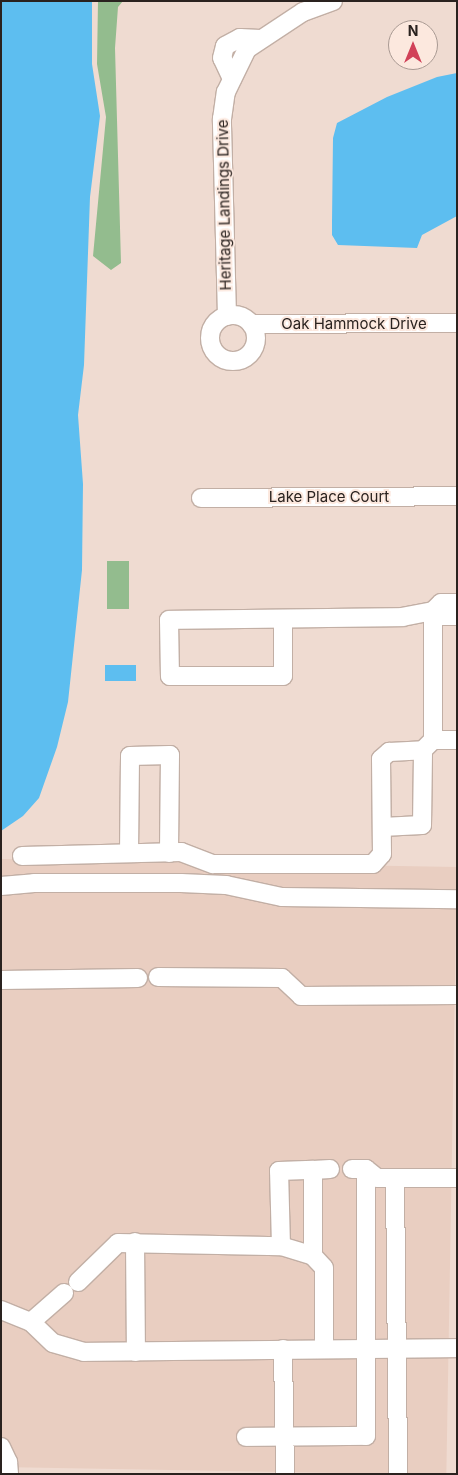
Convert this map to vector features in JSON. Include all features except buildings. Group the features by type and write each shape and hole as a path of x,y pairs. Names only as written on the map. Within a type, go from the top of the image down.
{"street":[{"name":"Heritage Landings Drive","path":"227,316 222,119 232,79 247,49 303,12 333,1"},
{"path":"227,316 240,316 251,324 256,338 252,352 240,360 226,360 214,352 210,338 215,325 227,316"},
{"name":"Oak Hammock Drive","path":"251,324 457,323"},
{"name":"Lake Place Court","path":"201,498 457,496"},
{"path":"283,619 283,676 170,676 169,620 403,617 433,611 441,603 457,602"},
{"path":"433,611 442,616 457,616"},
{"path":"382,827 422,825 428,745 433,611"},
{"path":"22,856 181,852 213,864 373,864 382,854 381,759 389,752 457,740"},
{"path":"129,853 130,756 170,756 169,853"},
{"path":"1,886 34,883 182,883 226,885 282,898 457,899"},
{"path":"1,980 138,978"},
{"path":"158,978 282,978 300,996 457,995"},
{"path":"246,1437 366,1436 366,1349 359,1169 377,1178 457,1178"},
{"path":"281,1246 279,1171 322,1170 313,1256"},
{"path":"395,1178 398,1474"},
{"path":"78,1282 118,1242 281,1246 313,1256 324,1268 324,1348"},
{"path":"135,1242 136,1352"},
{"path":"31,1322 64,1293"},
{"path":"1,1310 31,1322 53,1343 84,1352 366,1349 397,1347 457,1348"},
{"path":"283,1349 285,1474"},
{"path":"1,1447 8,1462 8,1474"}],"shaded area":[{"path":"1,859 457,867 446,1474 1,1467"}],"green space":[{"path":"98,1 123,1 118,7 115,48 121,263 111,270 93,256 106,117 97,64"},
{"path":"107,561 129,561 129,609 107,609"}],"water":[{"path":"1,1 92,1 92,64 100,116 90,197 84,365 78,415 83,484 82,570 68,702 57,747 39,798 23,816 1,831"},
{"path":"457,73 457,216 422,235 417,248 338,245 332,235 333,138 337,123 387,97 437,77"},
{"path":"105,665 136,665 136,681 105,681"}]}
